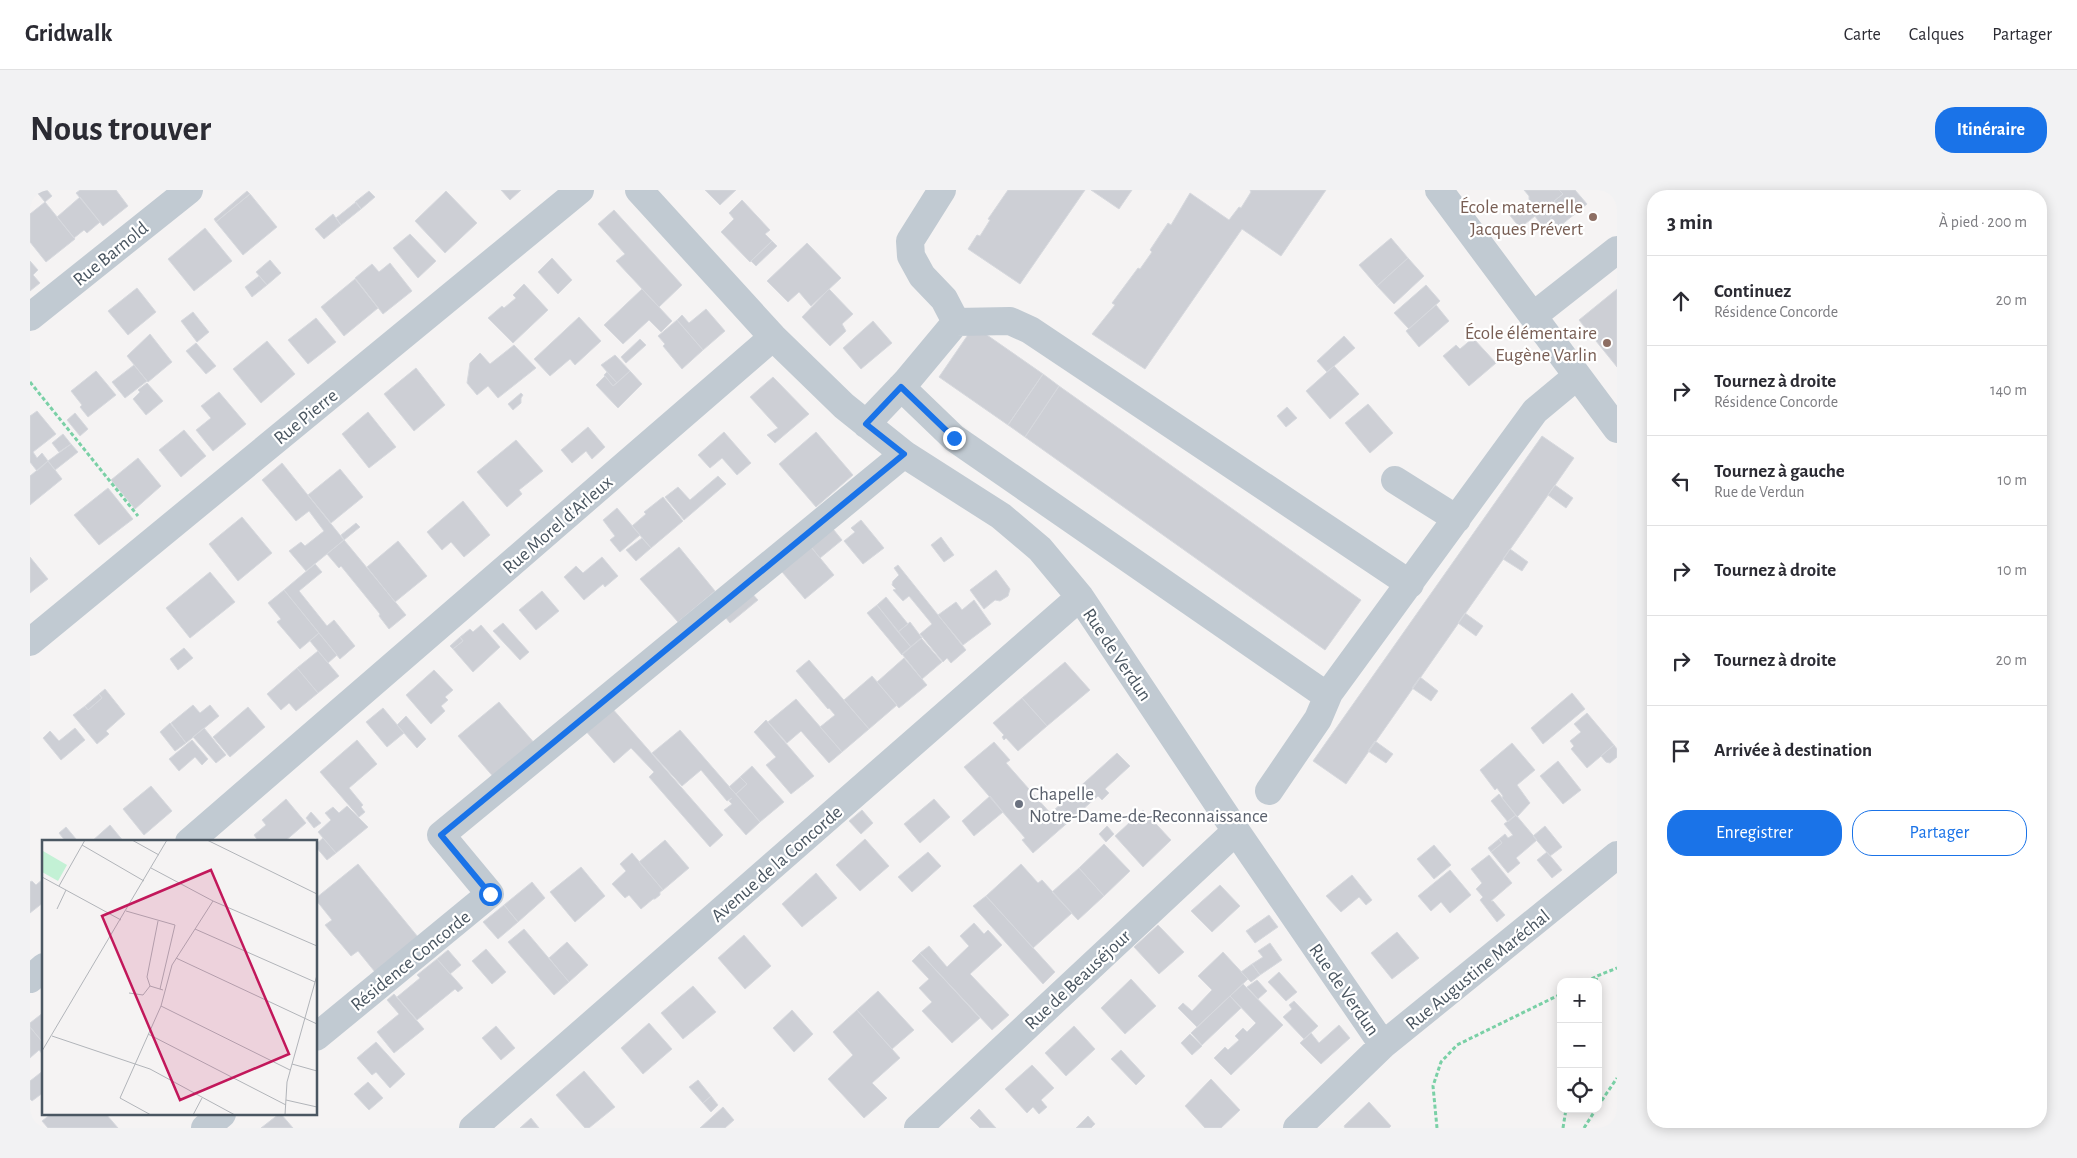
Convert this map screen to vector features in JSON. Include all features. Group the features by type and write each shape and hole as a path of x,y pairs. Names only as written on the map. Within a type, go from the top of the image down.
{"street":[{"name":"Rue Barnold","path":"30,317 189,190"},
{"name":"Rue Pierre","path":"30,642 580,190"},
{"path":"639,190 773,337"},
{"path":"942,190 910,241 911,256 922,276 944,299 956,322"},
{"path":"1440,190 1617,429"},
{"path":"1533,316 1617,250"},
{"path":"866,424 901,387 956,322 1010,321 1030,330 1410,584"},
{"name":"Rue de Verdun","path":"773,337 844,406 866,424 904,454 1001,516 1040,549 1080,597 1236,831 1384,1045"},
{"name":"Rue Morel d'Arleux","path":"191,840 773,337"},
{"path":"1269,791 1318,720 1329,693 1535,411 1577,376"},
{"path":"901,387 954,438 1317,689 1329,693"},
{"name":"Résidence Concorde","path":"318,1035 490,894 441,835 904,454"},
{"path":"1395,480 1457,519"},
{"name":"Avenue de la Concorde","path":"472,1128 1080,597"},
{"name":"Rue de Beauséjour","path":"918,1128 1236,831"},
{"name":"Rue Augustine Maréchal","path":"1297,1128 1384,1045 1617,855"},
{"path":"30,979 42,969"},
{"path":"205,1128 220,1116"}],"path":[{"path":"30,382 156,538"},
{"path":"1593,978 1617,968"},
{"path":"1437,1128 1433,1086 1441,1062 1457,1045 1557,996"},
{"path":"1602,1100 1617,1078"},
{"path":"1565,1113 1563,1127 1570,1128"},
{"path":"1584,1128 1593,1113"}],"building":[{"path":"35,190 47,190 52,196 45,202"},
{"path":"80,190 116,190 128,206 103,226 76,193"},
{"path":"501,190 521,190 510,200"},
{"path":"705,190 736,190 720,205"},
{"path":"1008,190 1085,190 1020,284 968,249 977,235 980,236 990,220 988,219"},
{"path":"1091,190 1132,190 1119,209"},
{"path":"1250,190 1326,190 1281,256 1242,229 1145,369 1092,334 1115,305 1112,303 1152,252 1150,250 1168,223 1171,225 1190,193 1229,220 1239,207 1241,208 1251,192"},
{"path":"1524,190 1559,190 1563,194 1554,201 1561,209 1551,217 1550,225 1544,229 1535,216 1520,228 1508,213 1517,205 1523,206 1529,201 1529,196"},
{"path":"1559,190 1575,190 1587,204 1549,235 1544,229 1550,225 1551,217 1561,209 1554,201 1563,194"},
{"path":"247,191 250,194 216,222 214,219"},
{"path":"369,191 375,197 361,209 355,202"},
{"path":"446,191 477,223 445,253 415,221"},
{"path":"250,194 277,227 243,255 216,222"},
{"path":"80,197 100,222 87,233 84,230 74,238 57,217"},
{"path":"742,200 770,230 765,234 772,241 750,262 721,232 734,219 729,213"},
{"path":"45,202 75,239 46,262 30,242 30,214"},
{"path":"356,202 361,209 341,225 336,218"},
{"path":"614,210 682,285 659,307 616,261 625,254 598,224"},
{"path":"333,214 341,225 324,239 315,229"},
{"path":"205,228 232,261 194,291 168,259"},
{"path":"410,234 436,261 418,278 393,248"},
{"path":"1391,238 1408,258 1377,286 1359,265"},
{"path":"772,241 777,246 756,266 751,261"},
{"path":"807,243 841,278 811,306 799,292 788,302 767,281"},
{"path":"552,258 572,280 558,294 538,272"},
{"path":"1408,258 1424,276 1394,304 1377,286"},
{"path":"270,260 281,273 267,285 256,272"},
{"path":"30,261 38,270 33,275 40,283 30,291"},
{"path":"390,263 412,291 383,314 355,278 372,264 379,272"},
{"path":"259,276 267,285 252,297 245,287"},
{"path":"355,279 378,308 344,336 321,307"},
{"path":"524,284 548,310 513,343 488,318 502,306 504,308 516,298 513,295"},
{"path":"1426,285 1440,301 1409,329 1394,313"},
{"path":"137,288 156,312 128,335 108,311"},
{"path":"642,289 672,321 661,332 649,320 623,344 604,325"},
{"path":"829,289 853,314 842,324 846,331 830,346 802,317"},
{"name":"École élémentaire Eugène Varlin","path":"1617,289 1617,367 1579,320"},
{"path":"1436,305 1449,321 1419,347 1406,331"},
{"path":"706,309 725,331 703,350 677,320 682,315 689,323"},
{"path":"193,312 209,332 197,342 181,321"},
{"path":"579,317 601,341 575,365 570,359 550,376 534,359"},
{"path":"316,318 336,342 308,364 288,340"},
{"path":"677,320 703,350 682,369 663,346 665,344 658,336"},
{"path":"873,321 892,343 861,369 843,348"},
{"path":"974,326 1043,374 1008,425 939,377"},
{"path":"150,334 172,362 148,382 127,356"},
{"path":"1344,336 1355,348 1327,372 1317,361"},
{"path":"1473,338 1496,363 1469,386 1443,356 1456,345 1460,349"},
{"path":"640,339 646,345 626,363 621,357"},
{"path":"267,341 295,374 261,403 233,369"},
{"path":"196,343 216,366 206,374 186,351"},
{"path":"514,345 536,368 498,398 488,386 477,395 467,383 470,363 480,353 490,364"},
{"path":"615,355 630,371 617,383 601,365"},
{"path":"134,365 147,381 125,398 112,382"},
{"path":"1334,366 1359,394 1330,419 1306,391"},
{"path":"416,368 445,405 414,431 384,394"},
{"path":"96,371 116,395 88,417 80,407 82,405 71,391"},
{"path":"630,371 642,384 618,408 596,385 605,376 613,386"},
{"path":"607,372 617,383 613,386 604,375"},
{"path":"1043,374 1059,386 1025,437 1008,425"},
{"path":"773,377 809,414 775,443 767,435 778,428 750,397"},
{"path":"147,383 163,401 146,415 133,399 140,392 138,390"},
{"path":"1059,386 1361,600 1325,650 1025,437"},
{"path":"219,392 246,424 213,451 196,430 211,418 201,406"},
{"path":"521,393 523,395 521,403 513,410 508,404"},
{"path":"1368,404 1393,433 1370,453 1345,423"},
{"path":"1287,407 1297,418 1286,427 1277,416"},
{"path":"37,411 56,434 33,452 37,458 42,453 48,461 37,471 30,462 30,416"},
{"path":"368,412 396,447 369,468 342,434"},
{"path":"75,413 88,429 80,436 67,420"},
{"path":"588,427 605,447 592,459 586,451 572,463 561,450"},
{"path":"184,430 206,456 181,477 159,450"},
{"path":"724,432 751,463 737,475 722,458 710,468 698,455"},
{"path":"816,432 853,475 816,507 779,464"},
{"path":"63,434 71,444 59,452 52,443"},
{"path":"1542,436 1574,458 1346,784 1313,761"},
{"path":"516,440 543,471 519,490 522,494 507,507 477,472"},
{"path":"71,444 78,452 55,470 48,461"},
{"path":"138,458 161,486 135,509 111,480"},
{"path":"48,461 62,479 30,505 30,476"},
{"path":"282,463 344,540 306,571 289,551 301,542 305,546 324,531 309,511 296,521 262,480"},
{"path":"340,469 363,497 331,523 308,495"},
{"path":"718,476 726,484 684,520 665,497 678,487 690,500"},
{"path":"1555,485 1573,498 1566,508 1548,495"},
{"path":"108,488 133,519 99,545 74,515"},
{"path":"663,497 683,521 651,548 632,526 646,514 644,512"},
{"path":"463,501 490,535 464,557 451,542 442,550 427,532"},
{"path":"617,508 640,535 620,552 610,540 615,536 603,520"},
{"path":"242,517 272,553 238,581 209,544"},
{"path":"861,520 884,548 863,564 844,541 855,532 851,528"},
{"path":"356,523 360,527 344,540 341,535"},
{"path":"829,524 842,540 820,558 807,542"},
{"path":"941,537 954,555 944,562 931,545"},
{"path":"642,538 651,548 636,561 626,550"},
{"path":"344,540 406,615 389,629 379,616 380,614 341,566 339,568 327,554"},
{"path":"398,541 427,576 395,602 367,567"},
{"path":"807,542 834,575 805,599 777,566"},
{"path":"679,547 715,591 678,622 640,579"},
{"path":"1510,549 1528,562 1522,571 1503,559"},
{"path":"30,557 48,579 30,593"},
{"path":"602,557 618,576 605,587 603,584 584,600 564,577 576,566 583,573"},
{"path":"315,564 322,572 299,591 327,626 334,620 355,646 340,659 284,590"},
{"path":"898,565 966,650 951,663 947,658 943,662 920,634 932,624 909,596 903,601 893,590 896,589 892,585 893,581 899,575 894,568"},
{"path":"996,570 1010,589 1008,596 1000,601 995,600 984,609 970,590"},
{"path":"210,572 235,602 190,638 166,608"},
{"path":"284,590 319,633 300,649 277,622 281,619 268,603"},
{"path":"749,590 758,600 730,623 722,613"},
{"path":"542,591 559,611 536,630 519,610"},
{"path":"886,597 908,624 898,632 877,605"},
{"path":"974,600 991,624 963,645 938,615 956,602 962,610"},
{"path":"877,605 911,647 902,655 867,613"},
{"path":"1465,613 1483,626 1476,636 1458,623"},
{"path":"910,622 922,638 911,647 898,632"},
{"path":"503,623 529,652 520,660 493,631"},
{"path":"481,625 500,647 473,672 453,649 463,641 460,637 470,629 473,632"},
{"path":"319,633 337,655 328,663 310,641"},
{"path":"460,637 463,641 453,649 450,646"},
{"path":"921,638 942,662 922,679 902,654"},
{"path":"184,648 193,658 178,670 170,659"},
{"path":"318,651 339,676 318,693 297,668"},
{"path":"904,658 927,685 899,708 877,682"},
{"path":"809,660 869,729 842,752 820,727 835,715 796,671"},
{"path":"1065,662 1090,690 1047,726 1022,698"},
{"path":"297,668 318,693 296,711 289,703 281,710 267,694"},
{"path":"434,670 453,690 445,697 448,700 441,706 445,711 431,724 406,695"},
{"path":"872,676 897,705 869,729 844,700"},
{"path":"1420,677 1438,691 1431,701 1412,688"},
{"path":"105,689 125,714 106,731 109,734 97,744 73,715 85,706 88,710 102,698 99,694"},
{"path":"1572,693 1585,709 1543,744 1531,728"},
{"path":"99,694 102,698 88,710 85,706"},
{"path":"1022,698 1047,726 1018,751 1006,738 1004,740 1002,737 1004,735 993,723"},
{"path":"796,699 842,752 829,763 801,731 787,743 768,722"},
{"path":"499,702 536,745 496,780 458,736"},
{"path":"193,705 200,713 210,705 219,716 186,743 171,723"},
{"path":"248,707 265,727 230,757 213,737"},
{"path":"611,707 723,835 710,847 649,777 654,772 631,748 614,763 584,729"},
{"path":"383,708 404,733 387,747 366,722"},
{"path":"1587,713 1614,745 1587,768 1571,749 1574,746 1570,741 1581,732 1574,724"},
{"path":"406,716 426,739 417,748 397,725"},
{"path":"766,720 814,776 791,794 766,765 776,757 754,732"},
{"path":"170,723 186,743 175,751 160,732"},
{"path":"75,728 85,740 61,760 43,738 50,731 59,741"},
{"path":"204,728 226,755 216,763 193,737"},
{"path":"680,730 760,822 746,835 724,810 732,804 729,801 732,798 727,801 701,770 682,786 652,753"},
{"path":"192,740 208,759 202,765 195,757 179,771 169,759"},
{"path":"357,740 377,764 349,788 363,805 361,807 365,812 359,817 320,772"},
{"path":"1375,741 1393,754 1386,763 1368,751"},
{"name":"Chapelle Notre-Dame-de-Reconnaissance","path":"994,742 1010,760 1006,763 1051,814 1053,811 1065,825 1033,853 1022,840 1025,838 964,767"},
{"path":"1512,743 1535,770 1517,785 1530,803 1517,817 1502,798 1503,796 1497,788 1495,790 1480,770"},
{"path":"1614,745 1617,749 1617,757 1610,763 1606,762 1601,756"},
{"path":"1117,753 1130,766 1105,789 1109,793 1102,800 1098,796 1065,825 1053,811"},
{"path":"1558,761 1581,790 1563,804 1540,776"},
{"path":"752,766 784,802 760,822 736,794 747,784 740,777"},
{"path":"740,777 747,784 736,794 729,787"},
{"path":"151,786 172,811 144,835 123,809"},
{"path":"1499,794 1516,815 1508,822 1491,801"},
{"path":"990,796 1003,812 974,836 962,821"},
{"path":"286,799 306,823 286,840 258,840 254,835 266,825 262,820"},
{"path":"934,799 950,817 920,843 904,824"},
{"path":"347,806 368,827 336,853 318,832 331,820 325,813 333,807 339,813"},
{"path":"862,810 873,823 861,834 849,821"},
{"path":"1143,810 1171,840 1143,867 1115,836"},
{"path":"311,812 321,823 314,828 306,818"},
{"path":"1516,815 1537,840 1516,858 1520,863 1508,873 1491,852 1502,843 1499,839 1505,834 1508,838 1513,835 1504,824"},
{"path":"110,825 122,840 93,840"},
{"path":"1107,826 1114,834 1106,842 1099,834"},
{"path":"1545,826 1562,847 1550,856 1533,836"},
{"path":"66,827 76,839 64,840 59,833"},
{"path":"323,838 336,853 327,860 318,849 318,842"},
{"path":"865,839 889,866 860,891 836,865"},
{"path":"1499,839 1502,843 1491,852 1488,848"},
{"path":"665,840 689,868 663,890 639,862"},
{"path":"1104,844 1130,871 1104,896 1079,868"},
{"path":"1434,845 1451,865 1434,879 1417,859"},
{"path":"928,852 941,866 912,892 898,877"},
{"path":"1547,852 1562,870 1552,878 1537,860"},
{"path":"632,853 663,890 660,892 660,895 641,909 629,895 625,898 612,884 626,871 620,864"},
{"path":"1489,855 1512,883 1491,901 1505,915 1497,922 1480,900 1483,897 1476,889 1482,883 1471,869"},
{"path":"358,864 418,937 375,972 358,951 351,956 325,925 332,920 318,902 318,896"},
{"path":"1021,864 1038,883 1042,880 1072,913 1033,948 986,896"},
{"path":"581,867 605,896 575,922 550,892"},
{"path":"1079,868 1104,896 1078,920 1052,892"},
{"path":"1450,870 1471,895 1450,913 1441,902 1431,911 1418,896"},
{"path":"816,873 837,898 802,927 782,904"},
{"path":"1352,875 1372,900 1366,905 1359,897 1341,912 1326,896"},
{"path":"42,880 42,904 30,913 30,882 32,881 36,885"},
{"path":"532,882 545,898 518,922 504,905"},
{"path":"1220,885 1240,906 1212,932 1191,911"},
{"path":"986,896 1055,972 1043,984 973,906"},
{"path":"504,905 518,922 498,939 483,922"},
{"path":"1269,915 1278,927 1255,943 1246,931"},
{"path":"974,923 984,934 988,930 1002,945 970,974 1009,1015 992,1030 920,953 929,946 947,967 969,946 960,936"},
{"path":"1158,925 1184,952 1159,974 1134,947"},
{"path":"524,929 569,982 554,995 508,942"},
{"path":"1397,932 1419,958 1392,979 1371,953"},
{"path":"744,935 771,966 745,989 718,958"},
{"path":"567,942 588,965 569,982 549,958"},
{"path":"1270,943 1282,960 1260,975 1252,964 1263,957 1258,951"},
{"path":"486,949 506,972 492,984 472,961"},
{"path":"448,950 461,965 450,974 437,959"},
{"path":"1223,952 1248,979 1197,1027 1178,1008 1183,1003 1192,1011 1212,990 1198,976"},
{"path":"920,953 980,1018 952,1043 922,1011 932,1002 919,988 929,979 912,961"},
{"path":"437,959 463,988 458,992 455,989 417,1020 397,997 420,978 417,975"},
{"path":"1252,964 1260,975 1251,982 1241,972"},
{"path":"1279,972 1297,992 1286,1001 1268,982"},
{"path":"1131,979 1156,1006 1125,1034 1101,1008"},
{"path":"1257,980 1267,991 1258,999 1247,987"},
{"path":"1243,984 1283,1025 1231,1075 1214,1058 1225,1047 1228,1050 1239,1040 1235,1036 1243,1028 1247,1032 1256,1023 1230,996"},
{"path":"693,986 716,1012 683,1039 661,1013"},
{"path":"878,991 914,1030 892,1049 857,1010"},
{"path":"394,994 424,1029 394,1053 377,1032 399,1014 387,1000"},
{"path":"1230,996 1241,1008 1202,1045 1191,1033"},
{"path":"1294,1001 1318,1026 1304,1039 1283,1017 1292,1009 1289,1005"},
{"path":"792,1010 813,1034 794,1052 773,1028"},
{"path":"857,1010 900,1058 872,1083 887,1098 864,1118 828,1079 853,1055 833,1032"},
{"path":"42,1014 42,1042 30,1027 30,1023"},
{"path":"649,1023 672,1049 643,1074 621,1048"},
{"path":"1339,1025 1350,1038 1321,1064 1300,1043 1311,1033 1319,1043"},
{"path":"496,1026 515,1048 501,1060 482,1038"},
{"path":"1074,1026 1095,1049 1066,1076 1045,1053"},
{"path":"30,1027 42,1042 42,1054 39,1050 30,1058"},
{"path":"1190,1034 1202,1046 1192,1055 1181,1043"},
{"path":"376,1042 405,1074 390,1088 376,1072 372,1075 357,1058"},
{"path":"1121,1050 1145,1076 1136,1085 1111,1059"},
{"path":"1032,1065 1054,1088 1041,1100 1047,1107 1039,1114 1033,1107 1027,1113 1005,1089"},
{"path":"584,1071 615,1107 589,1128 585,1128 556,1095"},
{"path":"42,1072 42,1094 32,1101 30,1099 30,1081"},
{"path":"1211,1079 1240,1110 1221,1128 1205,1128 1185,1106"},
{"path":"698,1080 711,1096 703,1103 689,1087"},
{"path":"368,1082 383,1098 369,1110 354,1094"},
{"path":"711,1096 718,1105 711,1112 703,1103"},
{"path":"1369,1102 1391,1126 1389,1128 1345,1128 1344,1126"},
{"path":"723,1107 734,1120 725,1128 700,1128"},
{"path":"979,1109 996,1128 980,1128 970,1118"},
{"path":"48,1116 108,1116 118,1128 48,1128 42,1121"},
{"path":"276,1116 283,1116 293,1128 261,1128"},
{"path":"1088,1116 1095,1124 1091,1128 1076,1128"},
{"path":"531,1118 539,1128 520,1128"}],"place":[{"name":"École maternelle Jacques Prévert","path":"1593,217"},
{"name":"École élémentaire Eugène Varlin","path":"1607,343"},
{"name":"Chapelle Notre-Dame-de-Reconnaissance","path":"1019,804"}],"route":[{"path":"490,894 441,835 904,454 866,424 901,387 954,438"}]}
